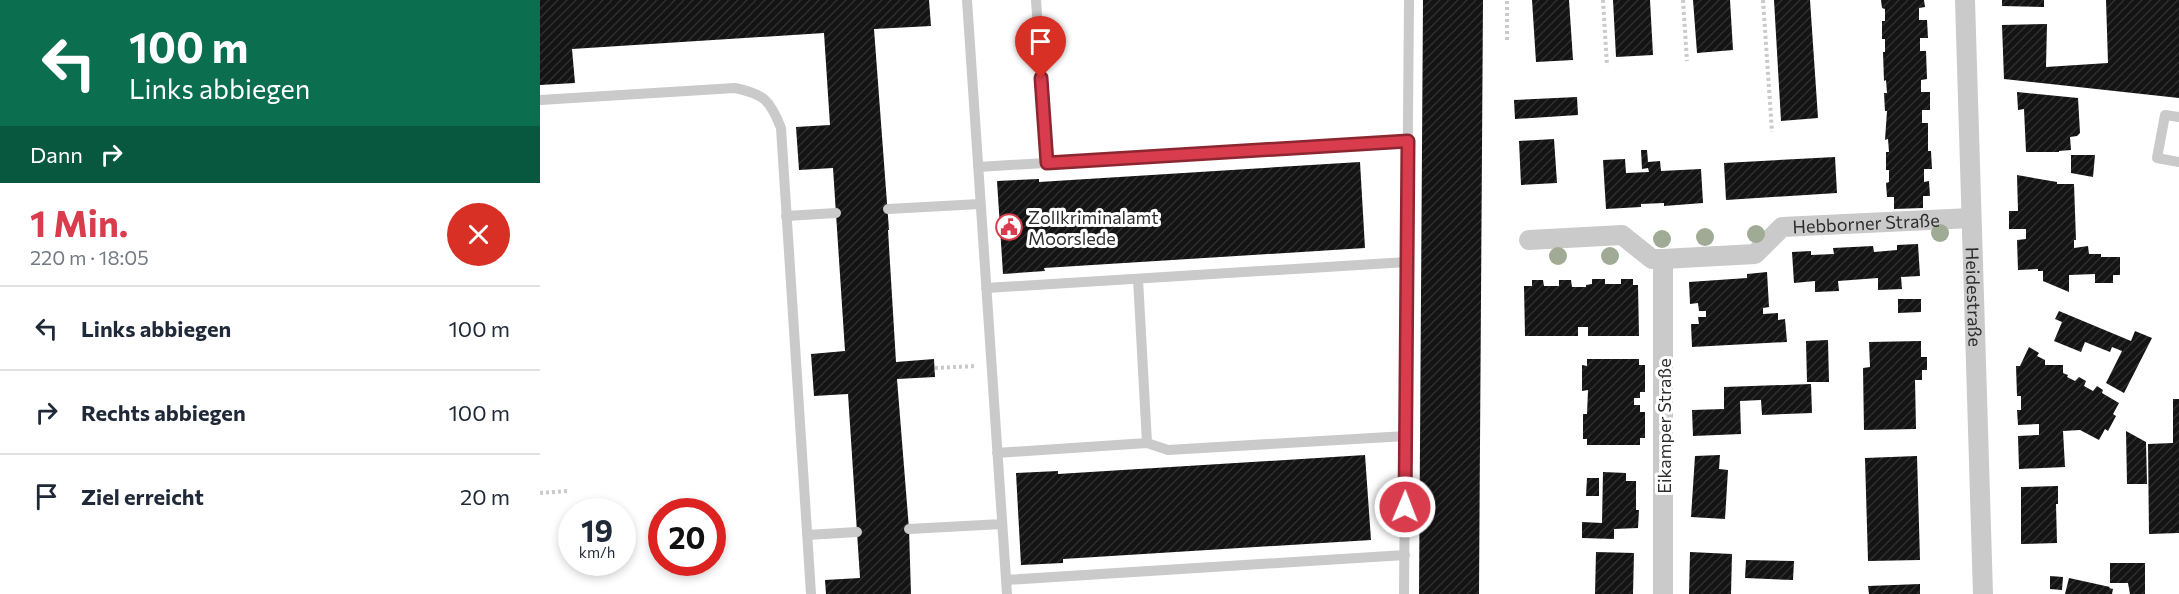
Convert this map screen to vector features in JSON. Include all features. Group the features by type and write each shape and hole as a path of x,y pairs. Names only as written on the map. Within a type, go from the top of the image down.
{"street":[{"name":"Heidestraße","path":"1965,0 1983,594"},
{"name":"Hebborner Straße","path":"1529,240 1622,235 1652,259 1663,259 1755,254 1782,227 1971,218"},
{"name":"Eikamper Straße","path":"1663,259 1664,594"}],"lane":[{"path":"967,0 1007,594"},
{"path":"1036,0 1047,163"},
{"path":"1404,594 1409,0"},
{"path":"540,100 735,88 756,92 773,108 781,128 811,594"},
{"path":"2179,117 2165,115 2157,158 2179,162"},
{"path":"978,167 1408,141"},
{"path":"888,209 980,204"},
{"path":"786,216 836,213"},
{"path":"986,288 1407,262"},
{"path":"1138,279 1147,443"},
{"path":"997,453 1147,443 1168,450 1406,436"},
{"path":"909,529 1002,524"},
{"path":"807,536 857,532"},
{"path":"1006,580 1405,555"}],"path":[{"path":"1507,0 1507,40"},
{"path":"1603,0 1607,66"},
{"path":"1683,0 1687,61"},
{"path":"1764,0 1772,132"},
{"path":"935,368 991,365"},
{"path":"540,493 568,491"}],"building":[{"path":"540,0 929,0 931,26 874,29 896,362 934,359 935,377 897,379 909,529 911,594 826,594 825,580 860,578 848,394 814,396 811,354 845,351 833,168 799,170 796,127 830,125 824,33 572,49 575,83 540,85"},
{"path":"1423,0 1483,0 1479,594 1419,594"},
{"path":"1532,0 1569,0 1573,60 1536,62"},
{"path":"1613,0 1650,0 1653,55 1616,57"},
{"path":"1693,0 1730,0 1733,50 1697,53"},
{"path":"1774,0 1810,0 1818,118 1781,121"},
{"path":"1881,0 1924,0 1925,7 1919,8 1919,20 1927,20 1928,38 1920,38 1920,51 1926,51 1927,79 1921,80 1921,92 1930,92 1930,110 1922,110 1922,123 1928,123 1928,151 1931,151 1932,169 1924,169 1924,182 1929,181 1930,196 1923,196 1923,208 1894,209 1894,197 1887,197 1886,183 1889,182 1889,170 1886,170 1886,152 1889,152 1888,139 1885,140 1887,111 1885,111 1884,93 1887,93 1886,80 1884,81 1885,39 1882,39 1885,9 1882,8"},
{"path":"2002,0 2044,0 2044,7 2002,6"},
{"path":"2106,0 2179,0 2179,98 2004,79 2002,25 2047,24 2046,67 2108,63"},
{"path":"2017,92 2078,98 2080,133 2070,137 2071,150 2026,152 2024,109 2018,110"},
{"path":"1577,97 1578,115 1515,119 1514,100"},
{"path":"1554,139 1557,183 1521,185 1519,141"},
{"path":"1641,150 1647,150 1648,162 1660,161 1661,171 1701,169 1703,203 1664,206 1664,203 1641,204 1641,207 1606,209 1603,160 1625,159 1626,173 1649,172 1648,168 1642,169"},
{"path":"2071,155 2095,155 2093,177 2071,173"},
{"path":"1835,157 1837,193 1726,200 1724,163"},
{"path":"1360,162 1365,248 1044,268 1045,271 1003,274 997,181 1039,179 1039,182"},
{"path":"2017,175 2057,182 2057,184 2074,184 2076,240 2074,240 2074,248 2088,246 2089,254 2101,254 2101,257 2120,257 2120,275 2113,275 2113,283 2095,283 2095,274 2069,275 2069,292 2043,281 2043,271 2018,270 2017,240 2026,239 2026,229 2009,229 2009,211 2018,211"},
{"path":"1918,244 1920,276 1901,277 1902,289 1878,290 1878,278 1838,281 1839,291 1815,292 1815,281 1794,283 1792,252 1811,251 1811,255 1834,254 1833,248 1873,246 1874,252 1897,250 1897,245"},
{"path":"1767,272 1769,307 1763,308 1763,314 1778,313 1778,320 1785,319 1787,342 1692,347 1691,324 1699,324 1698,317 1706,317 1706,311 1699,311 1698,303 1690,304 1689,282 1747,278 1747,274"},
{"path":"1592,279 1605,279 1605,284 1621,284 1621,279 1633,279 1633,285 1638,285 1639,336 1588,336 1588,327 1578,327 1578,336 1525,336 1524,286 1532,286 1532,280 1543,280 1544,286 1559,286 1559,280 1571,280 1572,287 1586,287 1592,284"},
{"path":"1898,299 1921,299 1921,312 1898,313"},
{"path":"2059,311 2131,341 2135,331 2152,338 2124,393 2106,383 2122,351 2112,347 2110,352 2085,342 2081,352 2054,341 2062,322 2055,319"},
{"path":"1828,340 1829,382 1807,382 1806,341"},
{"path":"1921,341 1921,357 1927,357 1927,370 1922,370 1922,380 1915,380 1916,429 1864,430 1863,368 1870,367 1869,342"},
{"path":"2029,347 2039,353 2037,356 2045,360 2045,365 2063,365 2063,373 2068,375 2067,377 2075,381 2079,377 2086,381 2084,386 2093,391 2097,386 2103,390 2102,393 2119,403 2113,414 2116,416 2108,431 2105,429 2099,440 2080,430 2063,431 2065,467 2019,469 2018,436 2039,435 2039,424 2018,425 2017,410 2021,410 2021,396 2017,396 2016,366 2020,366"},
{"path":"1587,359 1639,359 1639,365 1645,365 1645,392 1640,392 1640,398 1634,398 1634,405 1640,405 1640,412 1645,412 1645,438 1640,438 1640,445 1587,445 1587,439 1583,439 1583,414 1587,414 1588,390 1582,391 1582,365 1587,366"},
{"path":"1811,384 1812,413 1762,415 1761,400 1740,401 1741,434 1693,436 1692,410 1724,409 1724,387"},
{"path":"2173,399 2179,399 2179,533 2149,534 2148,444 2173,443"},
{"path":"2126,431 2146,442 2147,484 2127,484"},
{"path":"1365,455 1371,540 1063,559 1063,563 1021,565 1016,473 1058,471 1058,474"},
{"path":"1720,455 1719,469 1728,470 1725,519 1691,517 1695,456"},
{"path":"1917,456 1920,560 1868,561 1865,458"},
{"path":"1603,472 1626,473 1626,481 1636,481 1638,528 1614,529 1614,539 1582,538 1582,522 1602,523"},
{"path":"1587,478 1599,478 1599,496 1586,496"},
{"path":"2058,486 2057,543 2021,544 2021,487"},
{"path":"1596,552 1634,553 1633,594 1595,594"},
{"path":"1690,552 1732,554 1731,594 1689,594"},
{"path":"1746,560 1794,561 1793,580 1745,578"},
{"path":"2110,563 2145,563 2145,594 2130,594 2128,583 2110,583"},
{"path":"2050,576 2063,577 2062,590 2050,589"},
{"path":"2069,578 2110,587 2113,589 2112,594 2065,594"},
{"path":"1920,584 1920,594 1869,594 1868,586"}],"place":[{"name":"Zollkriminalamt Moorslede","path":"1009,227"}],"route":[{"path":"1041,78 1047,163 1408,141 1405,507"}]}
